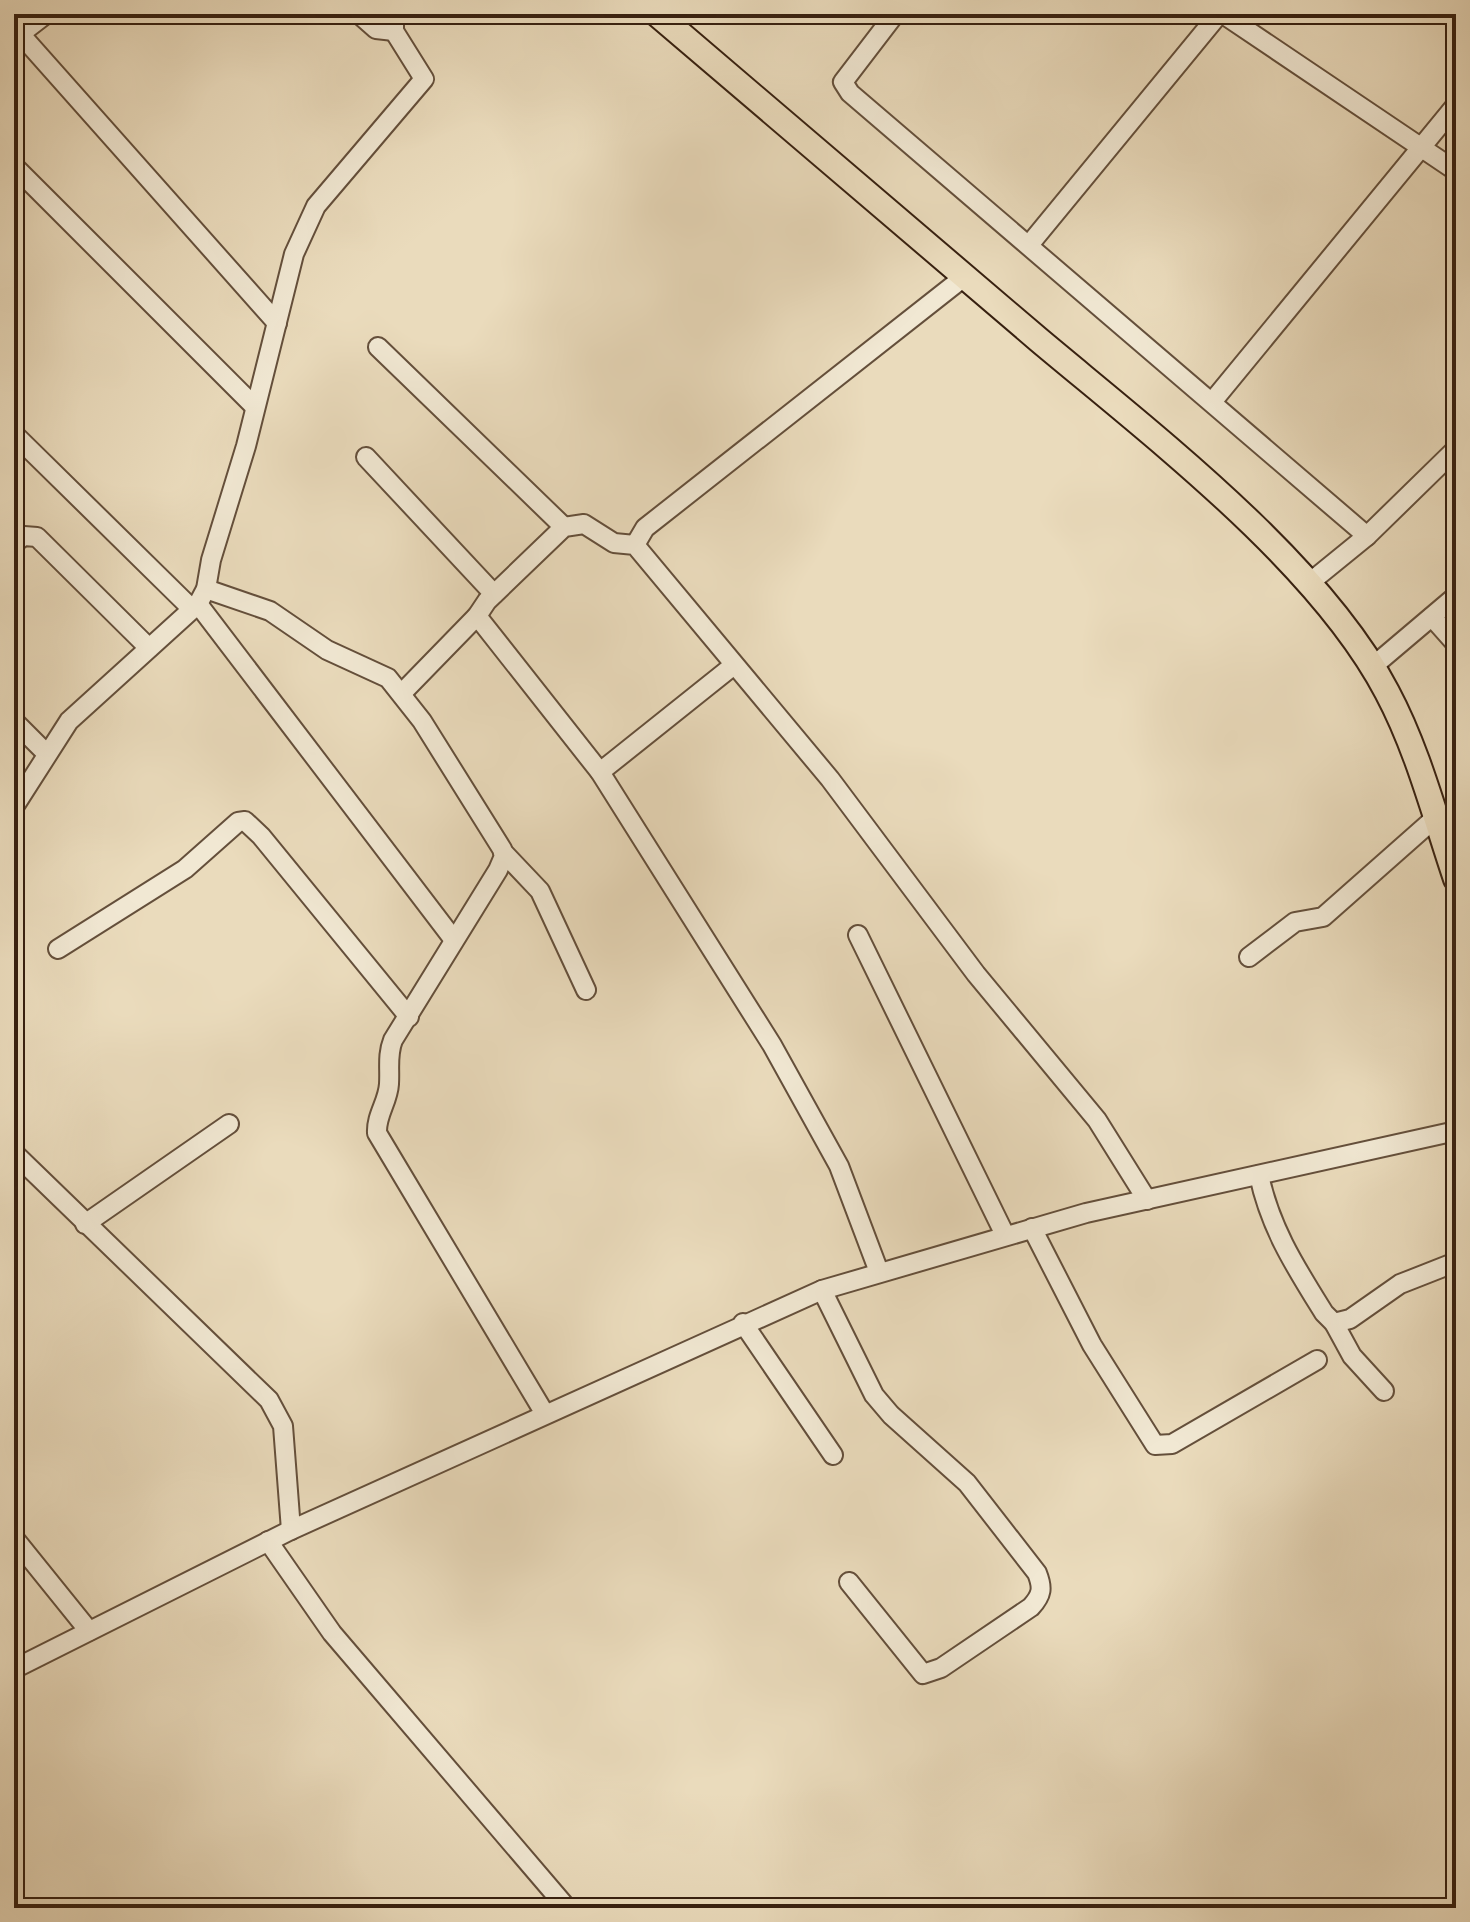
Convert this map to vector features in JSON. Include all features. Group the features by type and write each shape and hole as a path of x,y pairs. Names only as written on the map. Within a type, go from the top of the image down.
{"main road":[{"path":"657,14 1224,500 1308,584 1387,692 1456,879"}],"street":[{"path":"46,14 17,30 277,323"},
{"path":"14,807 69,721 199,601 255,407 294,254 316,206 424,79 394,22 376,29 359,14"},
{"path":"895,14 843,82 850,93 1367,536"},
{"path":"1029,245 1221,14 1335,87 1418,148 1456,171"},
{"path":"1212,402 1456,105"},
{"path":"14,166 255,407"},
{"path":"635,545 645,528 964,277"},
{"path":"378,347 564,527"},
{"path":"14,434 199,601 454,940"},
{"path":"1308,584 1367,536 1456,449"},
{"path":"366,457 494,594"},
{"path":"403,692 477,616 494,594 564,527 584,524 614,543 635,545 830,779 976,974 1097,1120 1147,1200"},
{"path":"14,543 24,536 37,537 149,648"},
{"path":"1371,668 1456,596"},
{"path":"199,601 270,611 327,650 388,678 403,692 503,852 540,891 586,990"},
{"path":"477,616 600,772 772,1045 839,1166 879,1272"},
{"path":"1432,617 1456,644"},
{"path":"600,772 734,665"},
{"path":"14,721 46,753"},
{"path":"1249,957 1295,922 1323,917 1435,818"},
{"path":"58,949 185,869 238,822 245,821 409,1017"},
{"path":"503,852 498,870 389,1050 389,1086 376,1120 377,1133 545,1414"},
{"path":"858,935 1005,1235"},
{"path":"85,1224 229,1124"},
{"path":"14,1669 291,1530 743,1323 822,1290 1032,1228 1456,1131"},
{"path":"14,1153 269,1400 283,1426 291,1530"},
{"path":"1259,1175 1278,1238 1352,1356 1384,1391"},
{"path":"1032,1228 1092,1345 1155,1445 1172,1444 1317,1360"},
{"path":"1334,1323 1350,1319 1400,1284 1456,1262"},
{"path":"822,1290 874,1395 891,1415 967,1483 1037,1573 1042,1585 1041,1596 1031,1607 941,1668 923,1674 849,1582"},
{"path":"743,1323 833,1455"},
{"path":"14,1538 89,1631"},
{"path":"268,1541 332,1633 567,1908"}]}
